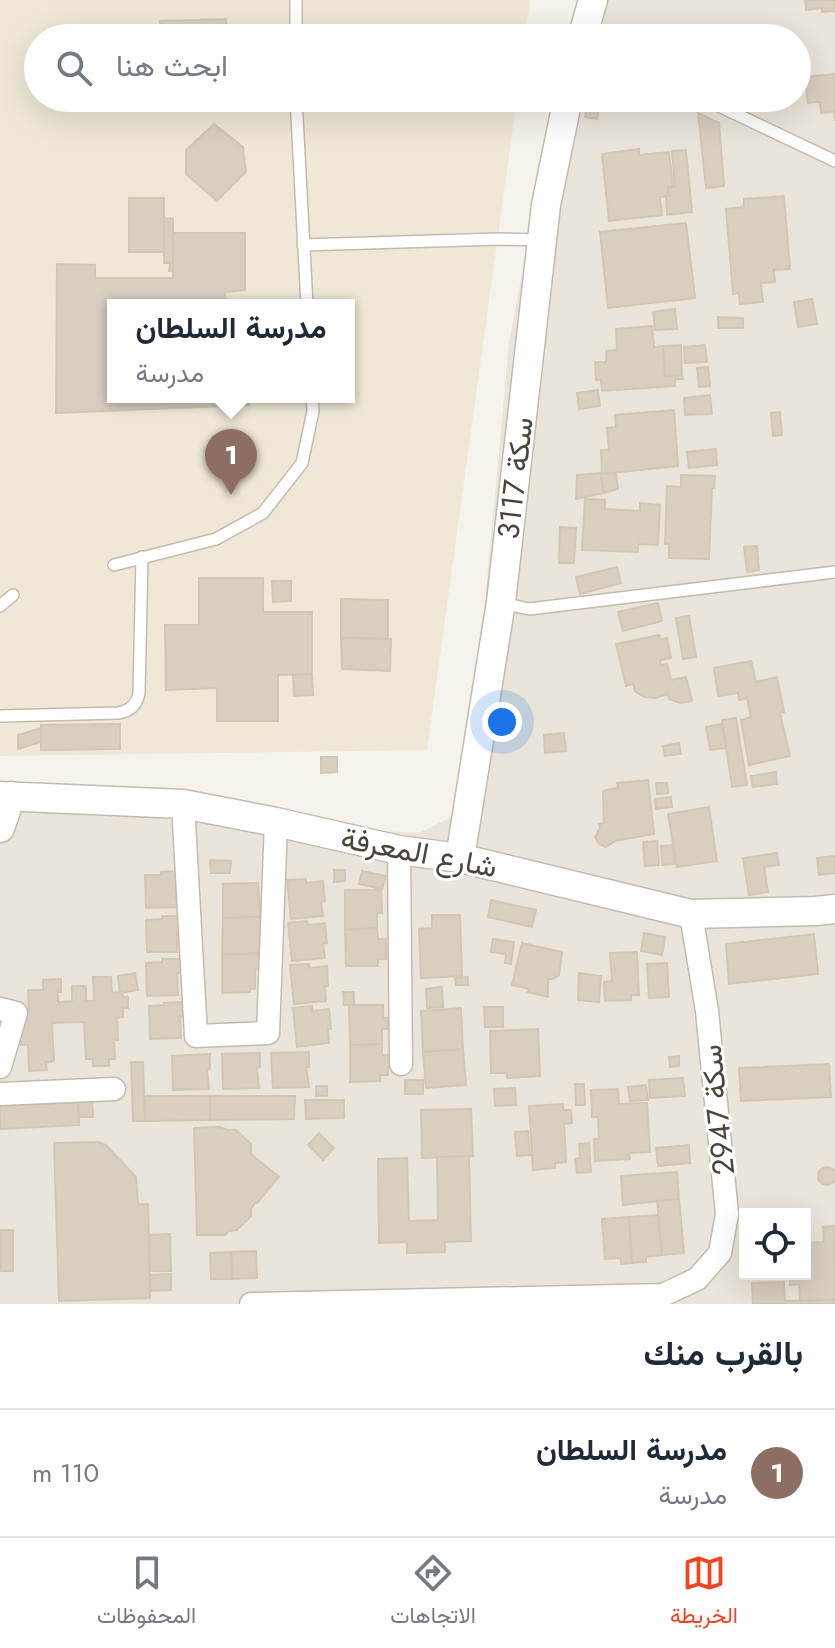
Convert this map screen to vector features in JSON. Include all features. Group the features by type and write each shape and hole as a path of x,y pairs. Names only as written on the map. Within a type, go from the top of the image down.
{"street":[{"path":"586,24 593,0"},
{"name":"سكة 3117","path":"460,858 501,602 546,205 565,112"},
{"path":"0,828 6,796"},
{"name":"شارع المعرفة","path":"6,796 183,804 399,850 460,858 691,914 835,909"},
{"path":"183,804 196,1036 268,1033 276,822"},
{"path":"399,850 401,1064"},
{"name":"سكة 2947","path":"251,1304 663,1295 697,1279 720,1253 727,1214 707,1011 691,914"},
{"path":"0,1009 16,1013 0,1067"},
{"path":"0,1094 114,1089"}],"lane":[{"path":"296,0 296,24"},
{"path":"297,112 307,299"},
{"path":"732,112 835,161"},
{"path":"303,245 542,240"},
{"path":"114,565 216,539 263,513 302,463 312,403"},
{"path":"0,716 118,713 133,707 139,693 142,557"},
{"path":"501,602 529,609 835,572"},
{"path":"0,606 13,595"}],"shaded area":[{"path":"0,0 530,0 527,24 24,24 24,112 515,112 427,750 0,756"},
{"path":"580,0 835,0 835,1304 0,1304 0,808 419,833 451,817 474,721 509,343 552,112 811,112 811,24 572,24"}],"building":[{"path":"805,0 835,0 835,11 822,12 822,8 806,10"},
{"path":"226,19 226,24 160,24 160,21"},
{"path":"835,74 835,121 834,112 821,113 820,102 811,103 811,76"},
{"path":"586,112 598,112 597,119 585,117"},
{"path":"698,113 719,123 724,186 706,188"},
{"path":"214,124 243,147 246,172 217,201 186,174 186,150"},
{"path":"639,149 639,155 669,152 673,187 668,187 669,196 660,197 662,215 609,221 602,154"},
{"path":"686,150 692,212 667,215 668,187 675,187 672,151"},
{"path":"784,196 790,269 774,270 775,282 761,283 763,302 740,304 739,293 733,294 726,209 744,207 744,199"},
{"path":"129,198 164,198 164,252 129,252"},
{"path":"164,218 173,219 173,271 169,271 170,263 164,263"},
{"path":"686,223 695,298 608,308 600,232"},
{"path":"173,233 245,233 245,290 225,292 226,299 107,299 107,403 249,405 56,413 57,264 95,265 95,278 173,278"},
{"path":"812,299 817,324 798,327 794,302"},
{"path":"675,309 677,329 655,330 653,312"},
{"path":"718,317 743,318 743,328 718,328"},
{"path":"652,326 654,347 663,346 665,376 682,375 683,379 675,379 675,386 602,391 601,380 596,380 595,362 606,362 606,351 617,350 616,329"},
{"path":"681,345 682,375 665,376 663,346"},
{"path":"705,345 707,362 685,363 684,347"},
{"path":"708,367 710,386 699,387 697,368"},
{"path":"598,390 600,406 579,409 577,393"},
{"path":"710,395 712,414 685,415 684,398"},
{"path":"674,410 678,466 602,474 601,450 609,450 607,428 616,427 615,415"},
{"path":"780,412 782,435 773,436 771,413"},
{"path":"716,449 717,465 689,468 687,452"},
{"path":"601,473 604,493 576,499 577,475"},
{"path":"616,473 618,489 604,493 601,474"},
{"path":"681,475 715,476 709,559 669,558 669,544 665,544 667,486 681,487"},
{"path":"585,499 605,500 605,509 640,511 640,503 660,505 658,545 638,544 638,552 582,550"},
{"path":"560,527 576,528 574,563 559,563"},
{"path":"757,546 759,570 747,572 744,547"},
{"path":"617,567 621,583 580,594 576,577"},
{"path":"199,578 263,578 263,612 312,612 312,674 278,675 278,721 217,721 217,688 166,690 165,625 199,625"},
{"path":"272,581 291,581 291,601 273,602"},
{"path":"341,599 388,600 388,639 341,638"},
{"path":"658,603 662,621 623,631 618,612"},
{"path":"689,616 696,657 683,659 676,618"},
{"path":"659,635 660,640 667,638 671,658 660,660 661,665 667,664 671,680 686,677 692,701 680,703 669,699 668,694 644,697 635,691 633,684 626,686 616,644"},
{"path":"341,638 391,639 390,671 342,669"},
{"path":"751,661 756,682 777,677 784,712 780,713 790,756 749,765 741,720 751,717 747,698 739,700 738,693 718,696 714,668"},
{"path":"312,674 313,695 294,696 293,675"},
{"path":"736,718 747,785 732,787 722,720"},
{"path":"120,724 120,749 41,750 41,725"},
{"path":"722,724 726,748 710,750 706,727"},
{"path":"41,728 41,742 18,749 18,735"},
{"path":"564,733 566,751 545,753 544,735"},
{"path":"679,743 681,754 665,756 663,746"},
{"path":"321,757 337,757 337,772 321,773"},
{"path":"776,772 777,784 753,787 751,776"},
{"path":"648,780 654,834 615,841 606,847 599,844 595,837 599,824 604,823 603,792 618,788 617,783"},
{"path":"656,783 667,783 668,793 657,794"},
{"path":"671,797 672,807 656,809 655,799"},
{"path":"709,807 717,861 677,867 668,814"},
{"path":"657,841 659,865 645,866 643,842"},
{"path":"673,845 674,864 662,865 661,846"},
{"path":"777,853 779,865 764,867 768,892 749,895 743,858"},
{"path":"835,856 835,873 819,875 817,858"},
{"path":"210,860 231,861 230,873 211,873"},
{"path":"334,870 345,870 345,881 334,882"},
{"path":"181,871 181,886 176,886 177,907 146,908 145,875"},
{"path":"362,871 386,876 382,889 359,884"},
{"path":"306,879 306,883 323,881 323,916 291,919 287,880"},
{"path":"258,883 260,917 223,918 223,884"},
{"path":"345,890 381,890 382,913 377,913 377,928 345,930"},
{"path":"491,900 536,910 532,927 488,917"},
{"path":"432,915 460,915 462,976 421,978 419,929 432,928"},
{"path":"162,916 181,916 182,930 177,930 177,952 147,952 146,920 162,919"},
{"path":"260,917 260,953 222,955 223,918"},
{"path":"307,921 308,925 325,923 325,958 292,961 288,923"},
{"path":"377,928 378,939 386,939 386,959 378,959 378,966 346,966 345,930"},
{"path":"644,933 665,937 662,955 641,951"},
{"path":"814,934 818,974 729,984 726,944"},
{"path":"493,939 514,942 511,964 505,963 506,954 491,952"},
{"path":"522,943 562,952 559,975 548,979 548,997 512,985"},
{"path":"637,952 639,995 631,995 631,1000 605,1001 604,982 612,981 610,953"},
{"path":"260,953 260,968 255,970 255,989 222,993 222,955"},
{"path":"162,959 181,959 182,973 177,973 178,995 147,996 146,963 162,962"},
{"path":"667,963 669,997 649,998 647,964"},
{"path":"309,964 309,968 327,966 326,1001 294,1004 290,965"},
{"path":"135,973 138,990 120,993 118,976"},
{"path":"579,973 601,976 599,1002 578,1000"},
{"path":"93,977 111,977 112,993 122,992 123,997 128,997 128,1008 123,1008 123,1017 117,1018 115,1059 109,1059 109,1066 93,1066 93,1059 86,1059 84,1022 52,1023 54,1061 46,1062 47,1070 29,1071 28,1045 21,1045 20,1011 29,1010 28,990 43,990 43,980 61,979 58,1002 72,1001 72,986 86,986 86,1001 94,1001"},
{"path":"468,977 468,985 456,985 455,978"},
{"path":"442,987 443,1007 427,1008 426,989"},
{"path":"343,992 354,992 354,1005 344,1005"},
{"path":"184,1002 185,1016 180,1016 181,1038 150,1039 149,1006"},
{"path":"349,1005 383,1005 383,1018 388,1018 388,1029 382,1029 382,1044 350,1045"},
{"path":"312,1006 312,1011 329,1009 329,1043 297,1047 293,1008"},
{"path":"484,1007 503,1007 503,1027 485,1027"},
{"path":"461,1008 463,1049 423,1052 421,1011"},
{"path":"538,1029 540,1076 507,1078 507,1073 491,1073 490,1031"},
{"path":"382,1044 382,1055 391,1055 388,1075 380,1075 380,1081 350,1082 350,1045"},
{"path":"463,1049 466,1085 426,1088 423,1052"},
{"path":"309,1052 309,1067 306,1067 309,1087 273,1088 271,1053"},
{"path":"260,1053 260,1067 257,1068 259,1088 223,1089 222,1054"},
{"path":"210,1054 210,1069 207,1069 209,1089 173,1090 172,1056"},
{"path":"679,1056 679,1066 670,1067 669,1057"},
{"path":"131,1062 143,1062 145,1121 133,1121"},
{"path":"829,1064 831,1097 741,1101 739,1068"},
{"path":"683,1078 685,1096 650,1098 649,1080"},
{"path":"405,1080 423,1080 423,1094 405,1094"},
{"path":"575,1084 584,1084 585,1105 576,1105"},
{"path":"646,1085 648,1100 630,1101 628,1087"},
{"path":"316,1086 327,1086 327,1096 316,1096"},
{"path":"515,1088 516,1105 495,1106 494,1089"},
{"path":"618,1089 619,1104 647,1103 650,1152 629,1153 630,1159 595,1161 594,1139 599,1139 598,1117 592,1117 591,1090"},
{"path":"145,1096 210,1096 210,1120 145,1121"},
{"path":"210,1096 295,1096 294,1119 210,1120"},
{"path":"305,1100 344,1100 344,1118 306,1119"},
{"path":"92,1101 93,1117 79,1117 78,1102"},
{"path":"78,1102 79,1125 0,1129 0,1106"},
{"path":"563,1104 563,1110 571,1110 572,1123 564,1124 566,1162 555,1163 555,1168 533,1170 529,1106"},
{"path":"471,1109 473,1156 422,1158 421,1110"},
{"path":"194,1128 236,1130 251,1144 251,1154 279,1177 255,1203 251,1216 237,1230 225,1235 197,1235"},
{"path":"528,1131 530,1155 517,1156 515,1132"},
{"path":"319,1133 334,1148 323,1160 308,1145"},
{"path":"98,1142 106,1145 136,1177 138,1204 148,1204 150,1298 59,1301 54,1143"},
{"path":"589,1143 591,1172 577,1173 575,1159 580,1158 579,1144"},
{"path":"689,1145 690,1163 658,1166 656,1148"},
{"path":"469,1156 471,1241 445,1242 445,1252 407,1253 407,1242 379,1243 378,1159 407,1158 409,1221 438,1220 437,1157"},
{"path":"823,1167 831,1167 836,1176 834,1183 823,1185 818,1180 818,1172"},
{"path":"677,1172 679,1199 623,1205 621,1176"},
{"path":"679,1199 684,1253 662,1255 657,1201"},
{"path":"658,1215 662,1255 646,1257 646,1262 632,1263 629,1217"},
{"path":"629,1217 632,1263 621,1264 621,1258 605,1259 602,1219"},
{"path":"835,1226 835,1300 800,1301 799,1284 790,1285 790,1280 811,1280 811,1243 824,1242 823,1227"},
{"path":"1,1230 13,1230 13,1271 1,1271"},
{"path":"170,1234 171,1271 150,1271 149,1235"},
{"path":"256,1251 257,1278 232,1279 231,1252"},
{"path":"231,1252 232,1279 211,1279 210,1253"},
{"path":"171,1274 171,1290 151,1291 150,1275"},
{"path":"784,1282 785,1301 835,1300 835,1304 753,1304 752,1283"}],"place":[{"name":"مدرسة السلطان","path":"231,495"}]}
